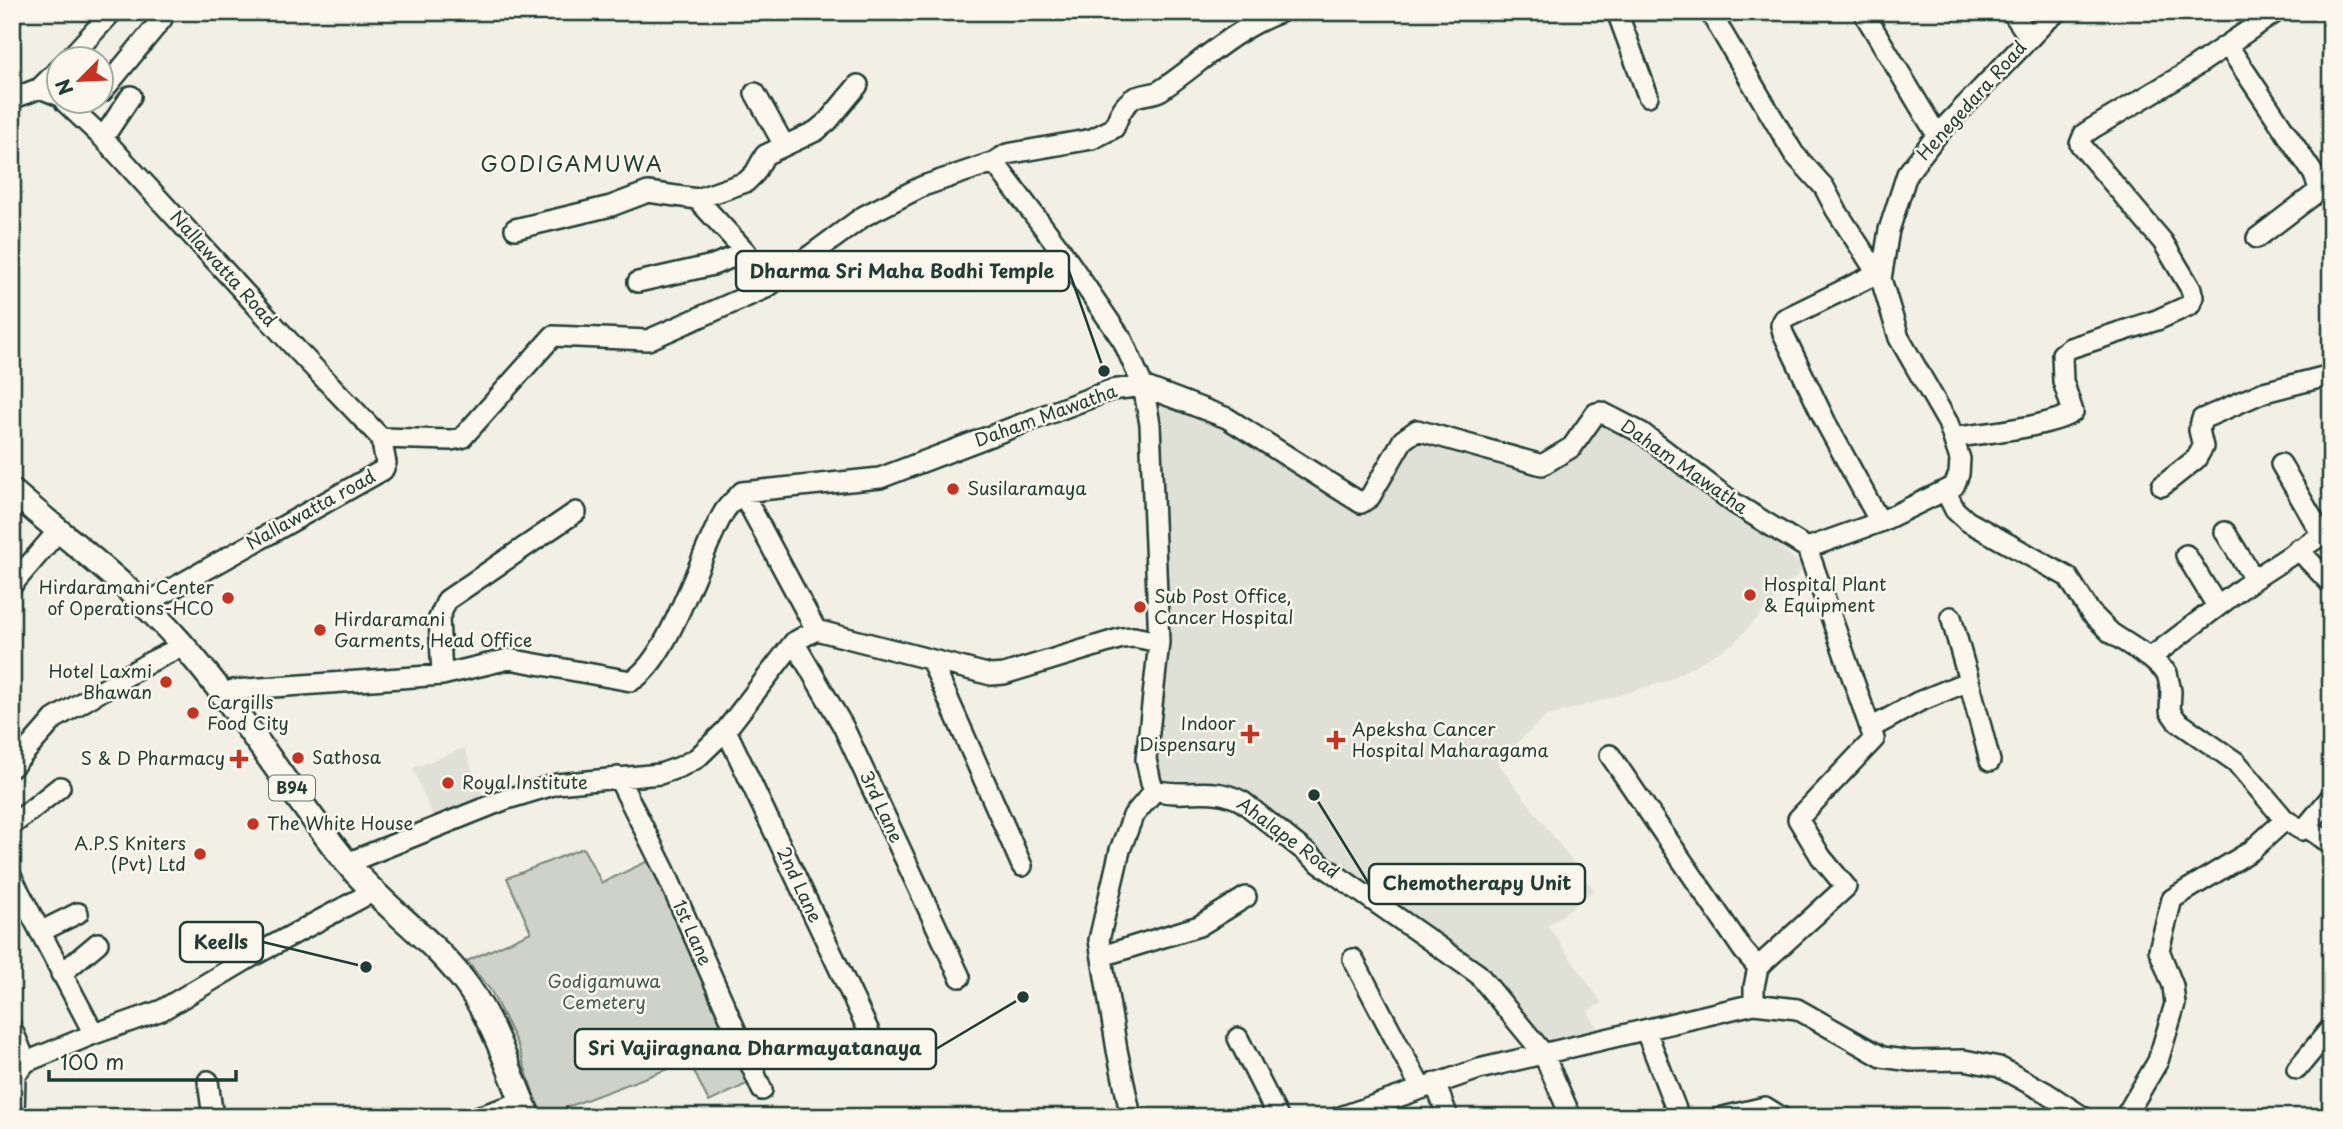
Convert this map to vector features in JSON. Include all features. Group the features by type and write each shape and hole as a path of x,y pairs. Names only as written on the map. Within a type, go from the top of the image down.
{"main road":[{"name":"B94","path":"12,491 145,604 183,646 347,863 440,955 467,986 491,1022 526,1109"}],"street":[{"path":"81,46 112,12"},
{"path":"382,438 462,438 553,335 648,340 766,288 864,216 923,186 994,162 1007,154 1092,139 1114,128 1122,109 1133,98 1158,93 1219,44 1264,18 1281,12"},
{"path":"1617,12 1648,96"},
{"path":"1710,12 1794,154 1825,187 1836,210 1878,276 1899,338 1948,424 1960,458 1959,474 1954,486 1946,492 1880,522 1807,548 1874,739 1798,819 1821,857 1846,887 1758,967 1754,986 1755,1004"},
{"path":"2012,12 2030,38"},
{"name":"Henegedara Road","path":"1878,276 1907,174 1937,135 2057,12"},
{"path":"1953,438 2050,422 2067,416 2073,412 2063,381 2062,354 2070,348 2157,320 2190,305 2193,297 2191,289 2163,242 2080,144 2084,134 2228,46 2276,12"},
{"path":"1865,15 1937,135"},
{"path":"116,75 162,19"},
{"path":"2228,46 2313,173 2320,190 2257,238"},
{"path":"12,97 40,88 46,82"},
{"path":"515,229 611,206 648,192 697,199 746,182 755,173 765,155 816,131 828,121 858,85"},
{"path":"40,88 46,90"},
{"path":"755,93 784,145"},
{"path":"103,138 131,96"},
{"name":"Nallawatta Road","path":"91,116 103,138 296,349 382,438"},
{"path":"994,162 1060,249 1123,341 1143,386 1150,424 1159,642 1146,759 1155,790 1133,816 1120,850 1099,940 1116,1050 1130,1117"},
{"path":"697,199 746,252 766,288"},
{"path":"638,282 713,265 746,252"},
{"path":"1878,276 1784,319 1781,325 1826,423 1880,522"},
{"path":"2162,486 2196,459 2203,447 2199,430 2202,419 2264,392 2331,375"},
{"name":"Daham Mawatha","path":"742,492 880,478 1111,390 1143,386 1227,418 1361,503 1370,497 1403,440 1417,430 1542,465 1572,447 1595,413 1601,412 1642,433 1734,503 1807,548"},
{"name":"Nallawatta road","path":"145,604 383,470 386,463 382,438"},
{"path":"2150,658 2254,579 2327,533 2281,464"},
{"path":"221,695 233,690 442,675 509,659 631,681 648,668 682,604 725,511 742,492 816,630"},
{"path":"1946,492 1955,510 1967,521 2068,577 2090,612 2111,633 2150,658 2166,673 2171,691 2170,711 2176,721 2236,762 2285,820 2302,830 2331,797"},
{"path":"442,675 439,618 447,600 576,512"},
{"path":"12,585 58,531"},
{"path":"2225,532 2254,579"},
{"path":"2298,550 2331,584"},
{"path":"2186,555 2217,606"},
{"path":"1951,617 1990,761"},
{"path":"347,863 504,800 557,784 660,774 680,767 697,758 726,730 794,642 816,630 990,675 1004,674 1122,638 1134,637 1159,642"},
{"name":"3rd Lane","path":"794,642 843,726 960,977"},
{"path":"12,767 54,719 150,662 183,646"},
{"path":"931,660 1022,866"},
{"path":"1871,728 1919,702 1969,681"},
{"name":"2nd Lane","path":"726,730 873,1040"},
{"path":"1610,755 1743,950 1758,967"},
{"name":"1st Lane","path":"618,778 665,871 762,1090"},
{"path":"12,825 60,787"},
{"name":"Ahalape Road","path":"1155,790 1168,793 1230,794 1322,865 1478,974 1543,1053 1571,1117"},
{"path":"2125,1117 2158,1061 2175,1004 2173,986 2159,950 2172,899 2251,851 2285,820"},
{"path":"2306,827 2331,845"},
{"path":"12,878 94,1034"},
{"path":"18,1070 94,1034 162,1010 372,890"},
{"path":"1102,956 1199,926 1247,897"},
{"path":"40,932 78,913"},
{"path":"61,974 98,943"},
{"path":"1353,959 1448,1117"},
{"path":"1340,1117 1479,1069 1755,1004 1797,1009 1882,1057 1911,1061 1964,1060 1999,1067 2045,1091 2083,1117"},
{"path":"2297,1069 2331,1028"},
{"path":"12,1029 18,1070 14,1117"},
{"path":"1646,1031 1679,1117"},
{"path":"1238,1038 1278,1117"},
{"path":"208,1081 213,1117"},
{"path":"1723,1117 1765,1107 1781,1117"},
{"path":"477,1117 526,1109"}],"shaded area":[{"name":"Apeksha Cancer Hospital Maharagama","path":"1157,396 1250,435 1362,508 1407,446 1421,437 1547,472 1604,420 1750,520 1804,568 1733,644 1667,681 1545,717 1497,762 1594,890 1548,926 1602,1003 1588,1011 1601,1036 1544,1048 1479,968 1221,782 1156,784 1148,765 1158,479"},
{"name":"Royal Institute","path":"464,748 484,798 433,818 413,768"}],"green space":[{"name":"Godigamuwa Cemetery","path":"583,848 602,883 650,860 749,1083 709,1102 689,1061 541,1117 518,1046 491,991 467,961 531,932 507,878"}],"place":[{"name":"Dharma Sri Maha Bodhi Temple","path":"1104,371"},
{"name":"Susilaramaya","path":"953,489"},
{"name":"Hospital Plant & Equipment","path":"1750,595"},
{"name":"Hirdaramani Center of Operations-HCO","path":"228,598"},
{"name":"Sub Post Office, Cancer Hospital","path":"1140,607"},
{"name":"Hirdaramani Garments, Head Office","path":"320,630"},
{"name":"Hotel Laxmi Bhawan","path":"166,682"},
{"name":"Cargills Food City","path":"193,713"},
{"name":"Indoor Dispensary","path":"1250,734"},
{"name":"Apeksha Cancer Hospital Maharagama","path":"1336,740"},
{"name":"Sathosa","path":"298,758"},
{"name":"S & D Pharmacy","path":"239,759"},
{"name":"Royal Institute","path":"448,783"},
{"name":"Chemotherapy Unit","path":"1314,795"},
{"name":"The White House","path":"253,824"},
{"name":"A.P.S Kniters (Pvt) Ltd","path":"200,854"},
{"name":"Keells","path":"366,967"},
{"name":"Sri Vajiragnana Dharmayatanaya","path":"1023,997"}],"district":[{"name":"GODIGAMUWA","path":"572,165"}]}
